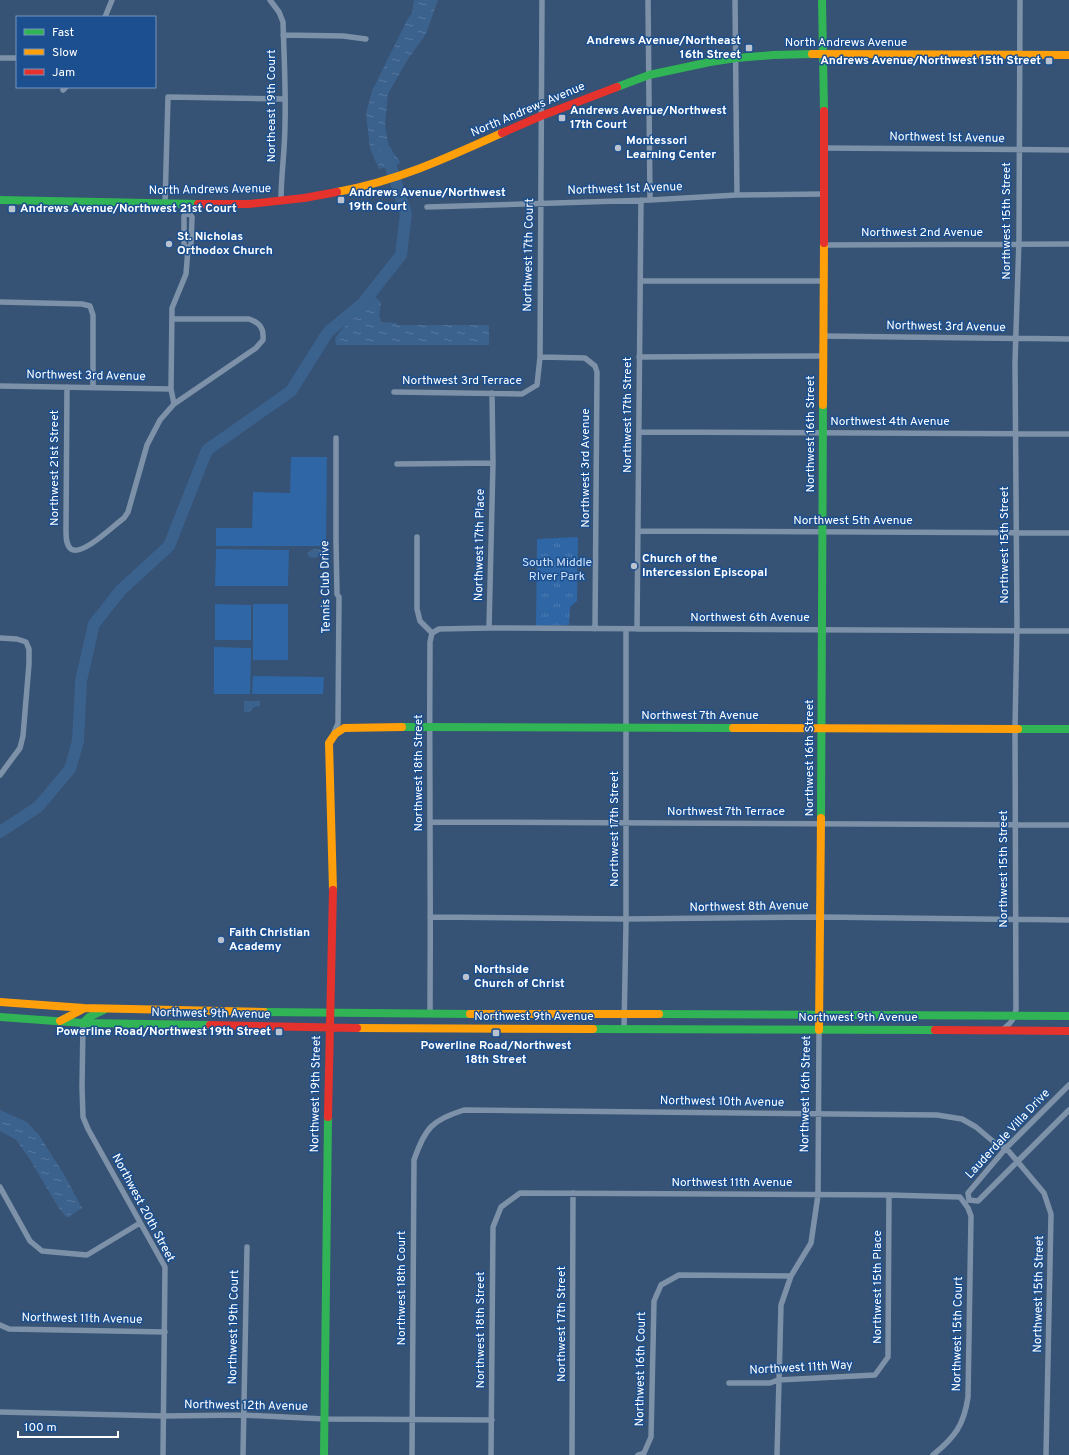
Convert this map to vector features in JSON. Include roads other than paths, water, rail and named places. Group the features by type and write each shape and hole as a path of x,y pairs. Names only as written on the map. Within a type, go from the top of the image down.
{"main road":[{"name":"Northwest 16th Street","path":"819,1030 822,823 821,630 823,532 822,433 824,244 822,0"},
{"name":"North Andrews Avenue","path":"0,200 165,204 188,208 230,203 249,204 304,198 347,190 382,182 406,174 442,160 541,116 649,75 736,58 774,55 822,54 1069,55"},
{"name":"Northwest 7th Avenue","path":"334,735 339,730 344,728 430,727 1069,729"},
{"name":"Northwest 19th Street","path":"324,1455 329,1027 333,904 330,743 334,735"},
{"name":"Northwest 9th Avenue","path":"0,1002 107,1009 330,1013 1069,1016"},
{"path":"60,1022 84,1008"},
{"path":"83,1023 89,1017 107,1009"},
{"name":"Northwest 9th Avenue","path":"0,1017 83,1023 430,1029 1069,1031"}],"street":[{"path":"105,16 112,0"},
{"name":"Northeast 19th Court","path":"270,0 279,12 282,22 283,35 286,124 284,164 281,177 282,200"},
{"name":"Northwest 17th Court","path":"530,390 537,385 540,357 542,0"},
{"path":"648,0 650,200"},
{"path":"735,0 737,196"},
{"name":"Northwest 15th Street","path":"1015,1016 1015,729 1017,631 1015,362 1018,244 1020,0"},
{"path":"283,35 343,36 366,39"},
{"path":"0,58 16,58"},
{"path":"165,204 168,97 285,99"},
{"name":"Northwest 1st Avenue","path":"824,148 1069,150"},
{"name":"Northwest 1st Avenue","path":"427,207 824,194"},
{"name":"Northwest 17th Street","path":"637,629 641,200"},
{"path":"172,319 249,319 257,322 262,328 263,340 256,348 174,404 171,389 172,308 186,274 188,249 184,245 184,216 188,208"},
{"name":"Northwest 2nd Avenue","path":"824,244 1069,244"},
{"path":"640,281 823,281"},
{"path":"0,302 82,304 90,306 93,315 93,387"},
{"name":"Northwest 3rd Avenue","path":"823,336 1069,339"},
{"path":"639,357 823,356"},
{"name":"Northwest 3rd Avenue","path":"540,357 585,358 595,366 597,372 595,629"},
{"name":"Northwest 3rd Avenue","path":"0,386 171,389"},
{"name":"Northwest 21st Street","path":"67,387 66,531 67,544 70,549 78,551 86,548 124,518 128,512 147,445 160,420 174,404"},
{"name":"Northwest 3rd Terrace","path":"394,392 522,394 530,390"},
{"name":"Northwest 17th Place","path":"489,628 493,463 492,393"},
{"name":"Northwest 4th Avenue","path":"639,432 1069,434"},
{"name":"Tennis Club Drive","path":"334,735 338,723 339,597 337,594 336,541 336,438"},
{"path":"397,464 493,463"},
{"name":"Northwest 5th Avenue","path":"638,531 1069,533"},
{"path":"417,537 417,609 420,621 432,633"},
{"name":"Northwest 6th Avenue","path":"432,633 439,629 489,628 1069,631"},
{"name":"Northwest 17th Street","path":"624,1030 626,919 626,629"},
{"name":"Northwest 18th Street","path":"430,1014 430,642 432,633"},
{"path":"0,638 17,639 26,642 29,649 23,736 20,748 0,776"},
{"name":"Northwest 7th Terrace","path":"431,822 1069,825"},
{"name":"Northwest 8th Avenue","path":"430,917 626,919 821,917 1015,921 1069,920"},
{"path":"1002,1030 1009,1025 1015,1016"},
{"name":"Northwest 20th Street","path":"83,1023 83,1117 88,1129 164,1267 165,1332 163,1455"},
{"name":"Northwest 16th Street","path":"777,1455 781,1305 791,1276 811,1243 818,1195 819,1030"},
{"name":"Lauderdale Villa Drive","path":"1069,1085 1006,1148 968,1193 967,1201 978,1201 1069,1110"},
{"name":"Northwest 10th Avenue","path":"432,1126 446,1116 464,1110 937,1115 951,1116 962,1119 976,1127 995,1143 1006,1148"},
{"name":"Northwest 18th Court","path":"412,1455 414,1160 421,1140 432,1126"},
{"name":"Northwest 15th Street","path":"1006,1148 1044,1193 1051,1214 1046,1455"},
{"path":"0,1187 30,1241 42,1251 87,1255 140,1222"},
{"name":"Northwest 11th Avenue","path":"501,1207 520,1193 889,1195 960,1197 967,1201"},
{"name":"Northwest 17th Street","path":"572,1455 573,1193"},
{"name":"Northwest 15th Place","path":"875,1375 888,1357 889,1195"},
{"name":"Northwest 15th Court","path":"933,1455 948,1443 960,1426 966,1411 968,1397 971,1216 967,1201"},
{"name":"Northwest 18th Street","path":"491,1455 493,1227 501,1207"},
{"name":"Northwest 19th Court","path":"243,1455 246,1247"},
{"name":"Northwest 16th Court","path":"641,1454 651,1437 654,1301 661,1285 680,1275 791,1276"},
{"name":"Northwest 11th Avenue","path":"0,1325 9,1329 165,1332"},
{"name":"Northwest 11th Way","path":"729,1383 770,1383 778,1380 875,1375"},
{"name":"Northwest 12th Avenue","path":"0,1412 164,1416 243,1415 325,1420 492,1420"}],"water":[{"path":"414,0 438,0 426,34 408,59 388,94 385,125 389,147 401,163 379,169 370,149 366,113 372,91 407,20 412,13"},
{"path":"375,297 381,302 379,316 381,322 397,323 397,325 489,325 489,345 336,345 335,338 342,329"},
{"path":"313,549 322,550 322,554 315,558 309,557 307,553"},
{"path":"244,701 260,701 260,706 254,707 249,712 244,712"},
{"path":"0,1110 27,1122 39,1135 65,1176 82,1208 67,1218 58,1207 29,1158 16,1140 0,1131"}],"waterway":[{"path":"0,832 38,807 70,769 78,741 81,681 94,624 121,590 169,546 207,450 291,391 328,332 363,303 401,255 406,214 386,151"}],"place":[{"name":"Andrews Avenue/Northeast 16th Street","path":"749,48"},
{"name":"Andrews Avenue/Northwest 15th Street","path":"1049,61"},
{"name":"Andrews Avenue/Northwest 17th Court","path":"562,118"},
{"name":"Montessori Learning Center","path":"618,148"},
{"name":"Andrews Avenue/Northwest 19th Court","path":"341,200"},
{"name":"Andrews Avenue/Northwest 21st Court","path":"12,209"},
{"name":"St. Nicholas Orthodox Church","path":"169,244"},
{"name":"Church of the Intercession Episcopal","path":"634,566"},
{"name":"Faith Christian Academy","path":"221,940"},
{"name":"Northside Church of Christ","path":"466,977"},
{"name":"Powerline Road/Northwest 19th Street","path":"279,1032"},
{"name":"Powerline Road/Northwest 18th Street","path":"496,1033"}],"park label":[{"name":"South Middle RIver Park","path":"557,570"}]}
